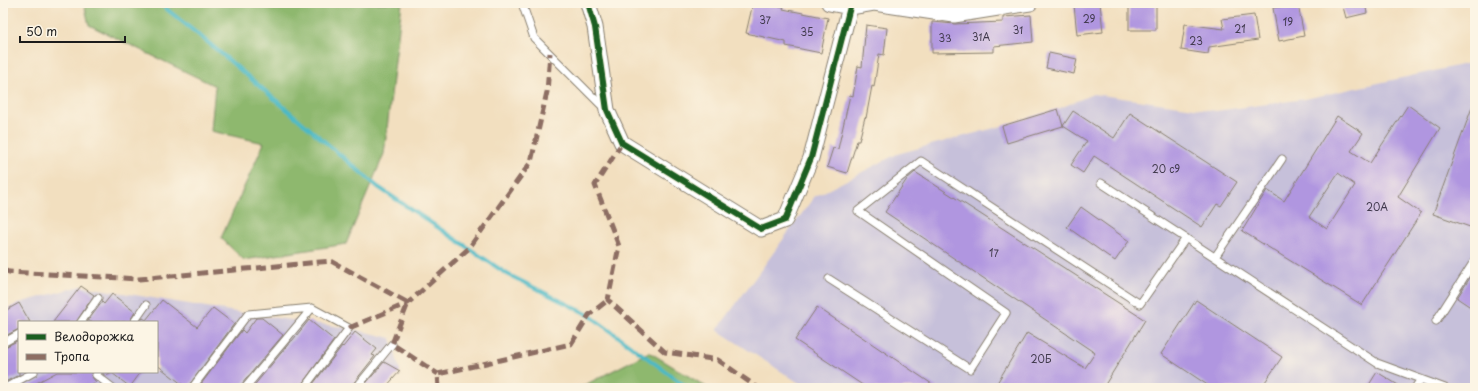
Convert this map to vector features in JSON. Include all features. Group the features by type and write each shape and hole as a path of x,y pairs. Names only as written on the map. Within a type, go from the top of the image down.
{"street":[{"path":"588,3 596,27 607,110 622,143 761,229 785,220 811,158 850,7"},
{"path":"829,3 850,7 874,3 954,15 1030,3"}],"lane":[{"path":"522,3 534,38 607,110"},
{"path":"1215,257 1282,159"},
{"path":"829,279 970,369 1006,313 858,211 921,161 1140,304 1186,238"},
{"path":"1102,183 1377,363 1445,388"},
{"path":"1436,320 1475,260"},
{"path":"82,321 98,298"},
{"path":"135,321 146,305"},
{"path":"245,388 312,308"},
{"path":"192,388 248,314 312,308 349,328 304,388"},
{"path":"3,343 18,335"},
{"path":"356,388 392,344"},
{"path":"5,388 32,373"},
{"path":"96,373 113,388"},
{"path":"1415,388 1421,379"}],"shaded area":[{"path":"1475,62 1475,388 807,388 717,330 814,197 897,154 1002,126 1058,109 1093,94 1216,111 1305,99"},
{"path":"81,286 248,314 349,328 391,338 400,371 385,388 3,388 3,312 19,303"}],"green space":[{"path":"84,3 402,3 384,154 346,244 244,260 221,238 264,143 211,131 215,86 89,25"},
{"path":"649,352 708,388 581,387"}],"building":[{"path":"753,3 766,3 784,7 783,9 828,18 821,53 786,46 786,42 746,33"},
{"path":"1100,3 1103,32 1077,35 1074,5"},
{"path":"1129,3 1156,3 1156,30 1129,30"},
{"path":"1342,3 1365,3 1367,13 1346,18"},
{"path":"1298,4 1304,36 1279,41 1273,8"},
{"path":"1031,15 1033,42 994,46 994,52 932,53 932,22 955,24 1003,22 1003,17"},
{"path":"1254,15 1258,40 1209,47 1208,54 1181,50 1185,24 1224,29 1222,19"},
{"path":"866,25 887,28 884,55 879,54 874,87 872,86 866,118 865,117 859,141 857,141 847,173 827,167 833,148 838,149 850,95 853,96 858,66 862,67"},
{"path":"1049,53 1077,59 1074,74 1046,68"},
{"path":"1474,102 1475,215 1470,227 1433,214"},
{"path":"1408,105 1440,128 1398,197 1421,213 1362,305 1242,231 1267,190 1284,201 1337,116 1363,133 1351,151 1370,163","holes":["1338,173 1355,185 1327,229 1309,217"]},
{"path":"1058,109 1063,126 1007,143 1002,126"},
{"path":"1073,111 1114,138 1130,113 1237,182 1221,206 1217,204 1202,227 1094,156 1083,173 1071,165 1087,141 1063,126"},
{"path":"915,172 1145,320 1103,388 994,388 1027,333 1085,368 1095,353 885,212 907,179"},
{"path":"1081,207 1129,241 1115,261 1067,227"},
{"path":"1475,270 1475,310 1457,298"},
{"path":"81,286 94,295 77,321 54,321"},
{"path":"112,294 135,312 130,321 88,321 102,302 104,304"},
{"path":"162,300 197,327 213,308 234,324 187,388 158,366 158,321 141,321 143,318 146,320"},
{"path":"1196,300 1282,357 1261,388 1212,388 1161,354"},
{"path":"19,303 29,321 18,321 18,330 3,337 3,312"},
{"path":"817,307 938,388 867,388 795,340"},
{"path":"256,318 262,318 283,335 240,388 198,388 242,330 245,333"},
{"path":"309,320 334,340 299,388 252,388 292,341"},
{"path":"355,332 377,349 372,355 375,356 351,388 310,388 342,346 343,347"},
{"path":"18,340 19,375 3,383 3,348"},
{"path":"384,362 400,371 385,388 362,388"},
{"path":"1377,372 1403,388 1367,388"},
{"path":"55,373 92,373 92,377 96,382 84,388 27,388"},
{"path":"103,373 112,373 106,376"},
{"path":"112,373 140,373 130,387"}],"waterway":[{"path":"159,3 210,44 378,187 507,274 589,315 688,388"}],"marked path":[{"path":"349,328 408,303 469,248 531,162 547,92 550,53"},
{"path":"622,143 595,185 619,246 608,300 665,352 718,360 758,388"},
{"path":"3,270 9,272 139,279 331,261 408,303 392,344 438,374"},
{"path":"439,388 438,374 571,344 589,315 608,300"}],"cycle path":[{"path":"588,3 595,27 607,110 622,143 761,229 785,220 811,158 850,7"}]}
